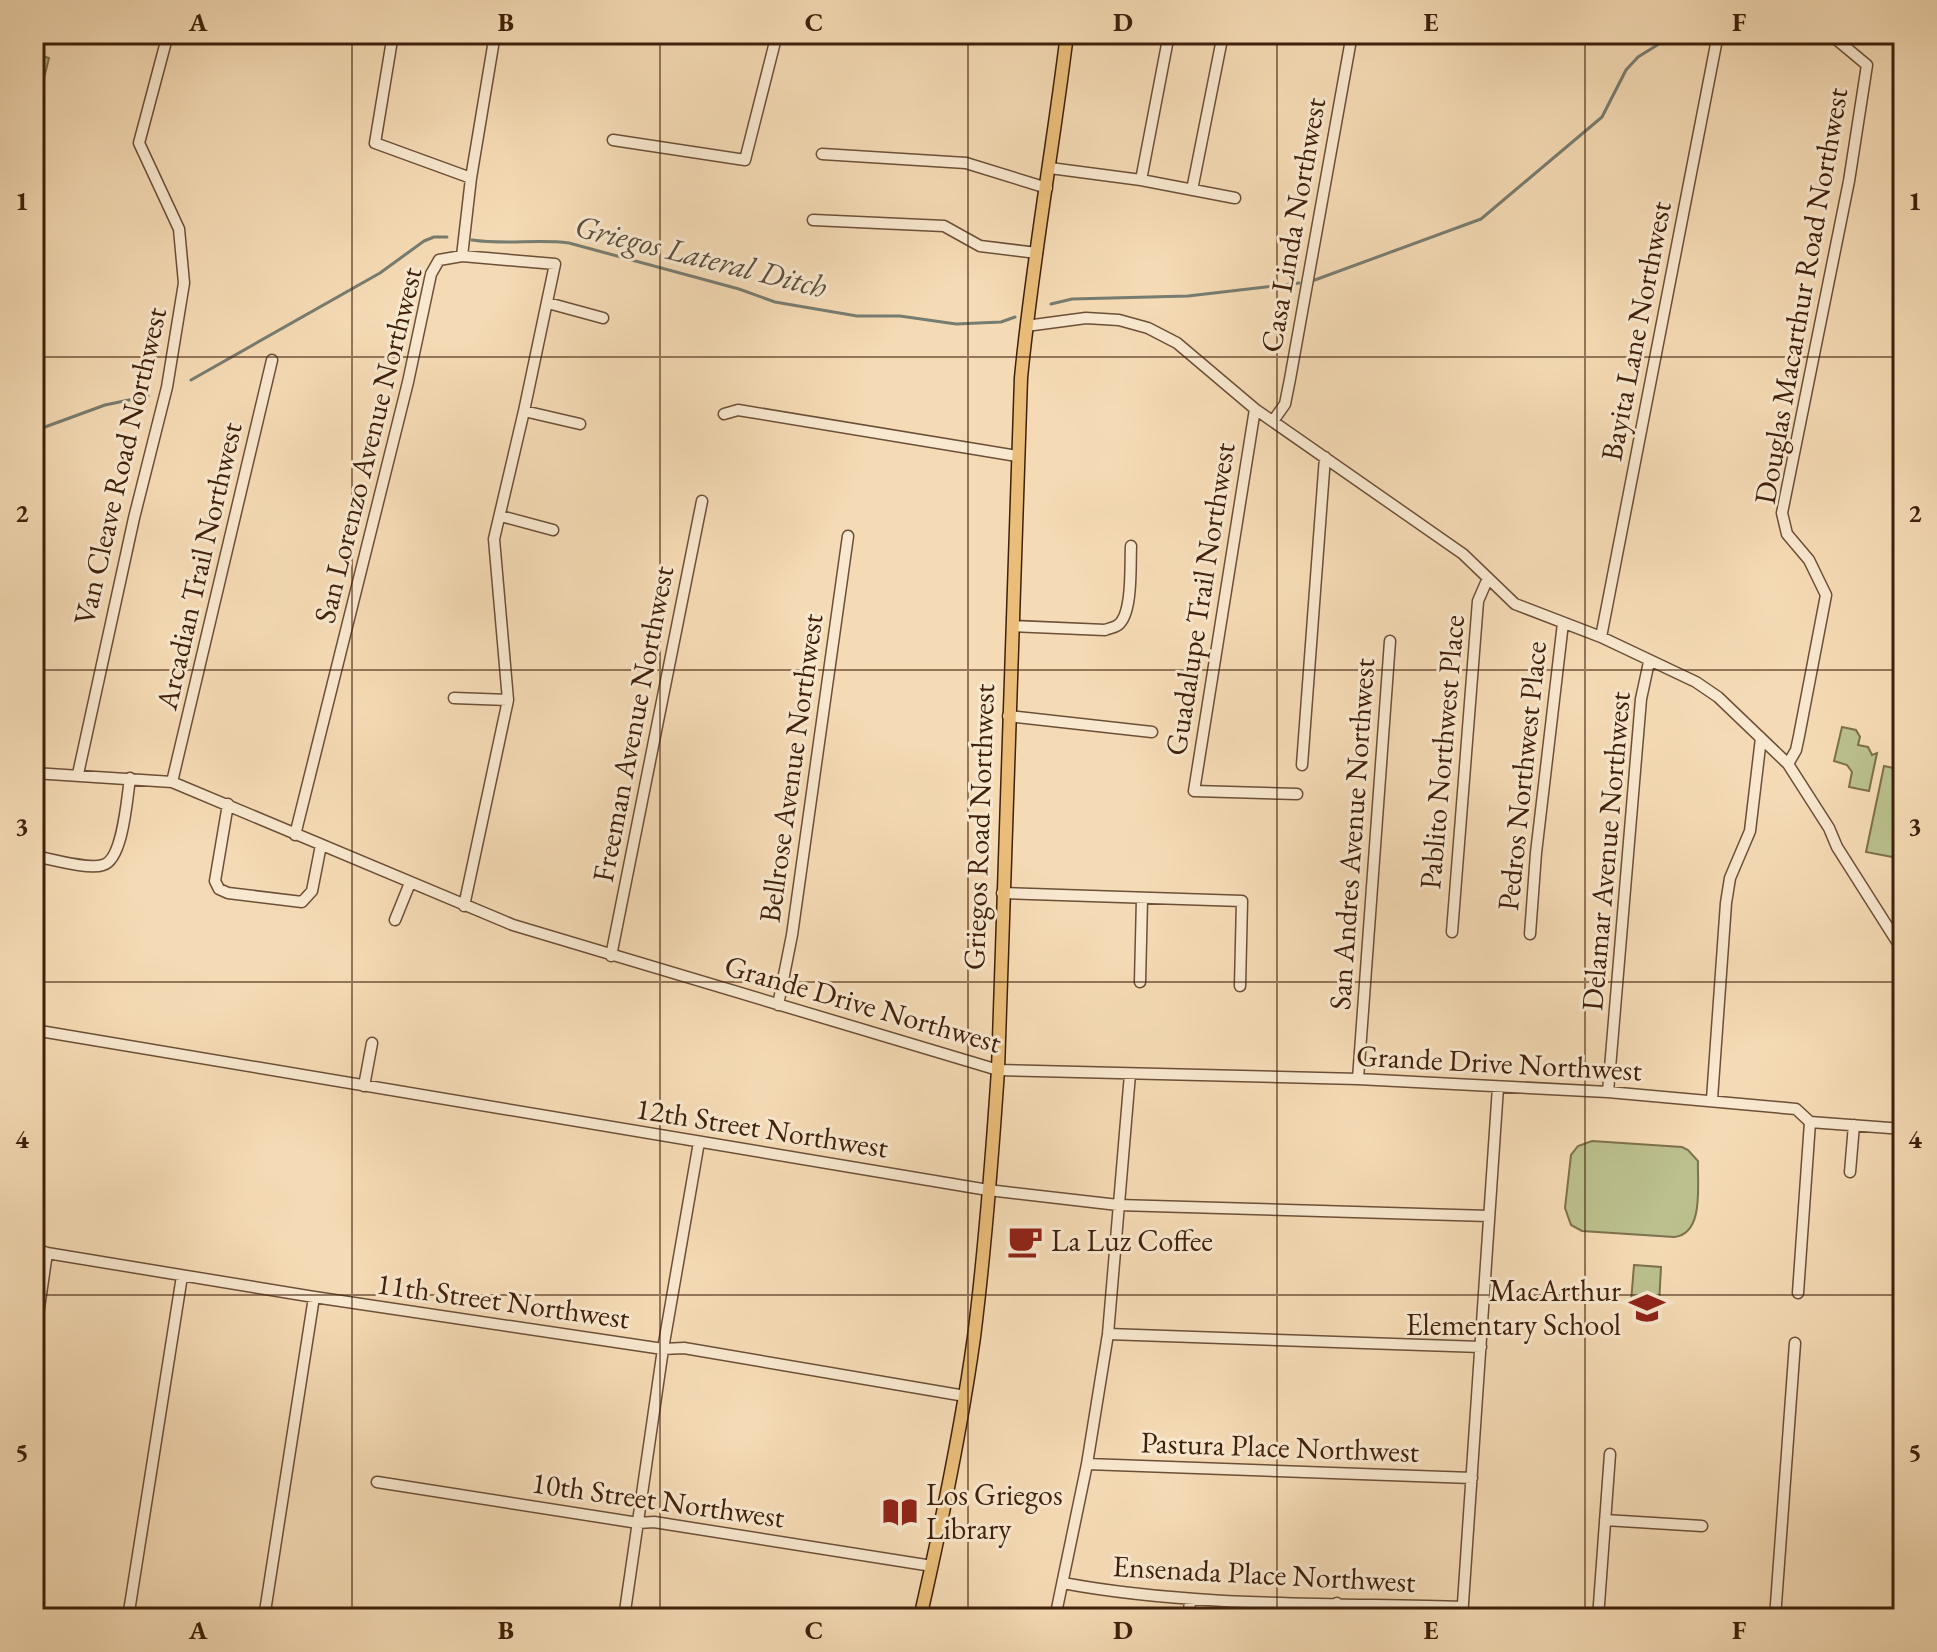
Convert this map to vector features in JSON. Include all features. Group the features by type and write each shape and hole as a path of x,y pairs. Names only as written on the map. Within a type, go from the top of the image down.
{"main road":[{"name":"Griegos Road Northwest","path":"920,1618 965,1396 988,1190 998,1070 1017,456 1026,326 1067,34"}],"street":[{"name":"Van Cleave Road Northwest","path":"78,774 131,532 167,387 184,283 179,229 139,143 168,34"},
{"path":"393,34 375,143 471,178"},
{"name":"San Lorenzo Avenue Northwest","path":"295,835 408,382 431,274 439,260 462,256 471,178 495,34"},
{"path":"613,140 745,160 777,34"},
{"path":"1141,180 1169,34"},
{"path":"1192,190 1223,34"},
{"name":"Casa Linda Northwest","path":"1273,421 1285,404 1352,34"},
{"name":"Bayita Lane Northwest","path":"1601,637 1718,34"},
{"name":"Douglas Macarthur Road Northwest","path":"1788,764 1796,750 1826,595 1809,560 1787,534 1782,513 1849,181 1867,65 1837,40 1824,34"},
{"path":"822,154 966,163 1047,188"},
{"path":"1050,168 1141,180 1235,198"},
{"path":"813,220 944,226 980,246 1037,253"},
{"path":"462,256 555,264 494,539 508,700 464,906"},
{"path":"548,303 603,318"},
{"name":"Guadalupe Trail Northwest","path":"1026,326 1086,318 1119,320 1148,328 1177,343 1255,409 1463,554 1515,604 1601,637 1696,682 1718,697 1788,764 1903,951"},
{"name":"Arcadian Trail Northwest","path":"172,782 272,360"},
{"name":"Guadalupe Trail Northwest","path":"1255,409 1194,791 1297,794"},
{"path":"724,414 738,410 1017,456"},
{"path":"524,411 580,424"},
{"path":"1302,765 1325,457"},
{"name":"Freeman Avenue Northwest","path":"611,956 702,501"},
{"path":"501,516 553,530"},
{"name":"Bellrose Avenue Northwest","path":"778,1005 792,935 848,536"},
{"path":"1013,626 1105,630 1118,625 1125,616 1128,601 1131,546"},
{"name":"Pablito Northwest Place","path":"1452,932 1478,601 1488,578"},
{"name":"Pedros Northwest Place","path":"1530,934 1536,853 1563,623"},
{"name":"San Andres Avenue Northwest","path":"1358,1079 1390,641"},
{"name":"Delamar Avenue Northwest","path":"1608,1092 1641,699 1649,662"},
{"path":"454,698 508,700"},
{"path":"1008,716 1152,732"},
{"path":"1712,1099 1726,903 1730,878 1750,831 1761,738"},
{"name":"Grande Drive Northwest","path":"34,773 172,782 513,925 998,1070 1358,1079 1608,1092 1796,1109 1810,1122 1903,1129"},
{"path":"34,856 100,867 111,862 118,849 130,778"},
{"path":"228,804 215,881 219,889 228,893 302,902 312,891 321,845"},
{"path":"395,920 410,883"},
{"path":"1002,893 1242,901 1240,986"},
{"path":"1140,982 1142,899"},
{"name":"12th Street Northwest","path":"34,1030 988,1190 1118,1205 1489,1216"},
{"path":"364,1086 372,1043"},
{"path":"1055,1618 1087,1464 1108,1334 1130,1074"},
{"path":"1462,1613 1498,1087"},
{"path":"1798,1293 1810,1122"},
{"path":"1850,1172 1854,1125"},
{"path":"624,1618 663,1349 699,1142"},
{"name":"11th Street Northwest","path":"34,1248 47,1253 314,1297 663,1349 684,1348 965,1396"},
{"path":"34,1342 47,1253"},
{"path":"128,1618 182,1276"},
{"path":"264,1618 314,1297"},
{"path":"1108,1334 1481,1347"},
{"path":"1775,1618 1795,1343"},
{"path":"1598,1618 1610,1454"},
{"name":"Pastura Place Northwest","path":"1087,1464 1472,1478"},
{"name":"10th Street Northwest","path":"377,1482 932,1566"},
{"path":"1605,1520 1702,1526"},
{"name":"Ensenada Place Northwest","path":"1063,1583 1121,1594 1337,1603 1462,1613"},
{"path":"1187,1618 1191,1599"},
{"path":"1336,1618 1337,1603"}],"green space":[{"path":"34,54 49,58 34,118"},
{"path":"1842,727 1856,730 1860,737 1858,745 1868,747 1872,755 1877,753 1869,791 1849,787 1852,772 1847,765 1834,761"},
{"path":"1884,766 1903,770 1903,859 1866,852"},
{"path":"1592,1141 1682,1147 1688,1150 1698,1161 1697,1206 1691,1227 1684,1234 1674,1237 1582,1231 1571,1225 1565,1208 1571,1155 1578,1146"},
{"path":"1634,1265 1661,1267 1659,1304 1631,1302"}],"waterway":[{"name":"Griegos Lateral Ditch","path":"1312,281 1481,219 1602,117 1626,70 1638,57 1675,34"},
{"name":"Griegos Lateral Ditch","path":"191,380 380,273 424,241 447,237"},
{"name":"Griegos Lateral Ditch","path":"472,240 569,243 739,289 775,302 857,316 900,316 956,324 1001,322 1015,317"},
{"name":"Griegos Lateral Ditch","path":"1051,304 1072,299 1188,296 1299,283"},
{"name":"Griegos Lateral Ditch","path":"34,431 105,405 148,396"}],"place":[{"name":"La Luz Coffee","path":"1025,1241"},
{"name":"MacArthur Elementary School","path":"1647,1308"},
{"name":"Los Griegos Library","path":"900,1512"}]}
